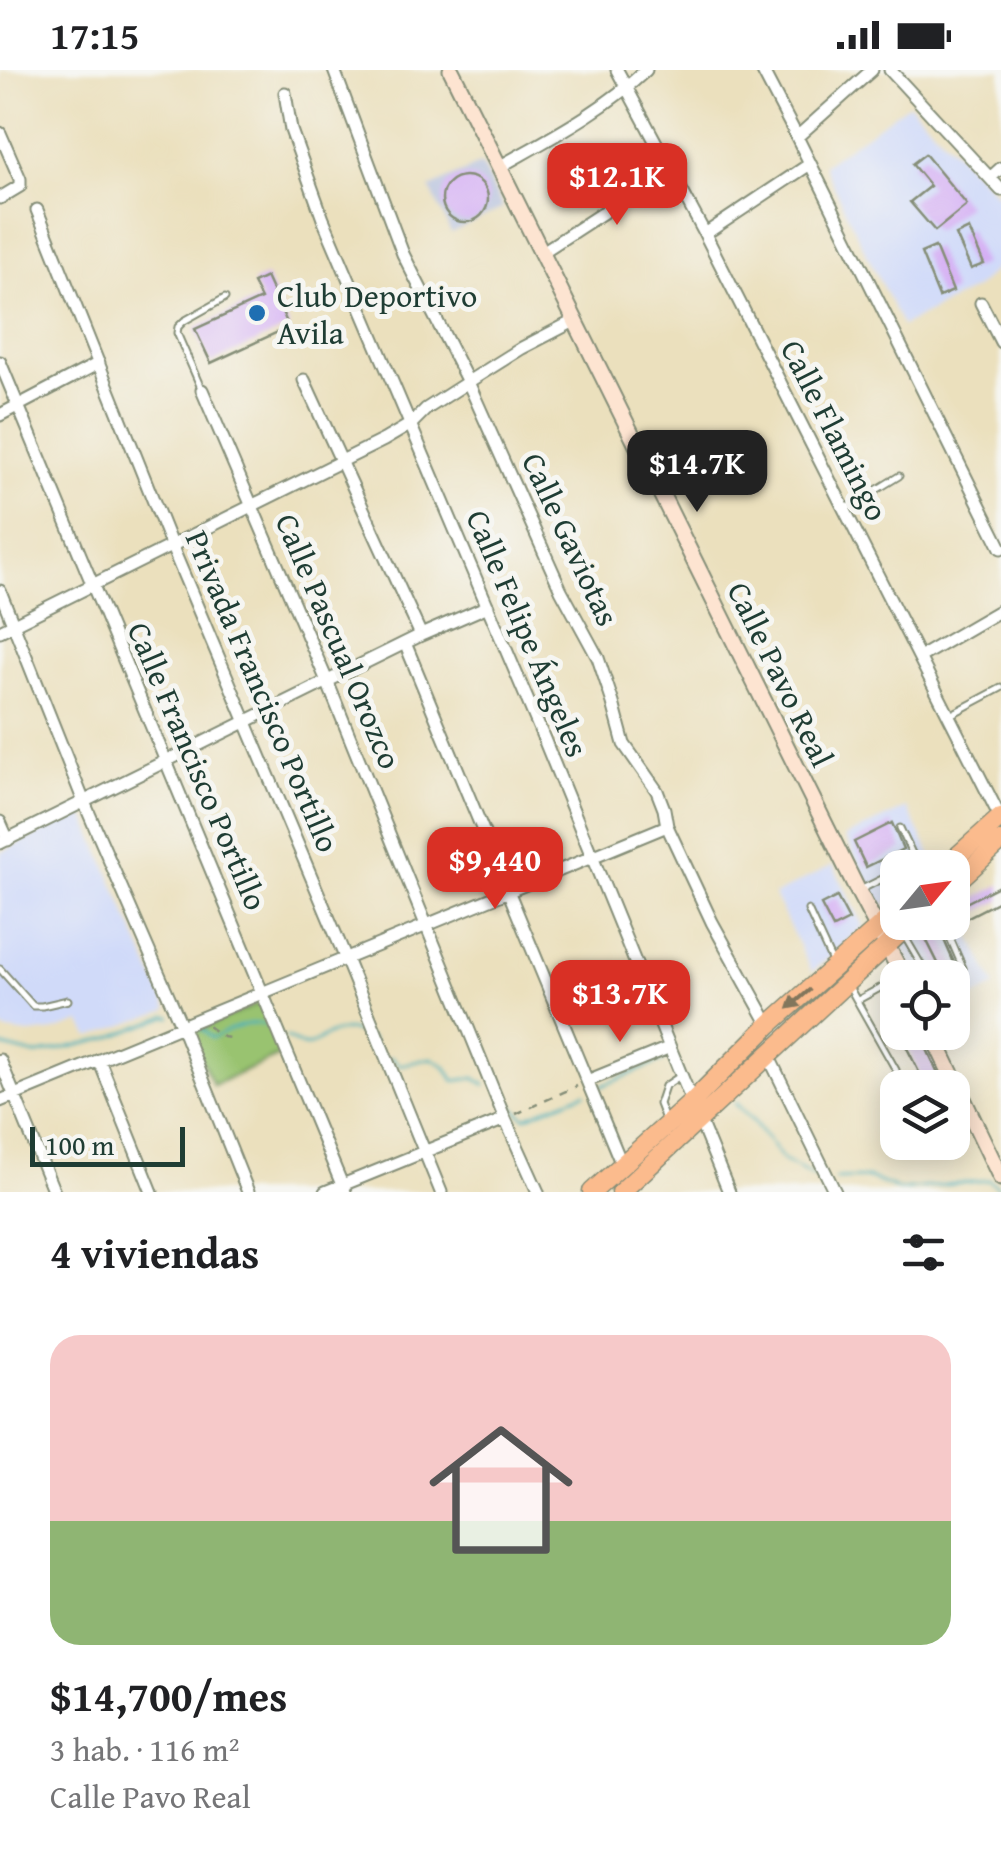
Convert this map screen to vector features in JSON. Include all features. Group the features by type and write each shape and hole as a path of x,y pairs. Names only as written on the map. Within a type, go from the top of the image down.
{"main road":[{"path":"964,850 1001,817"},
{"path":"970,869 1001,841"},
{"path":"627,1190 769,1025 884,940"},
{"path":"592,1192 668,1124 695,1112 768,1056 841,975"}],"street":[{"name":"Calle Gaviotas","path":"334,70 391,226 468,382 561,590 598,658 624,744 657,791 667,826 712,922 769,1025"},
{"name":"Calle Pavo Real","path":"452,70 858,891 880,915"},
{"name":"Calle Flamingo","path":"617,70 705,234 1001,817"},
{"path":"499,168 564,130 627,88 646,70"},
{"path":"762,70 1001,548"},
{"path":"798,137 872,70"},
{"path":"890,70 1001,190"},
{"name":"Calle Felipe Ángeles","path":"285,93 300,158 349,281 488,606 729,1192"},
{"path":"0,133 20,186 0,198"},
{"path":"705,234 810,164"},
{"path":"541,253 670,168"},
{"path":"990,178 1001,168"},
{"name":"Privada Francisco Portillo","path":"38,210 172,547 441,1192"},
{"path":"981,303 1001,342"},
{"path":"0,631 342,461 410,424 426,409 522,348 574,321"},
{"name":"Calle Francisco Portillo","path":"0,362 343,1188"},
{"path":"0,415 99,364"},
{"path":"304,380 421,635"},
{"name":"Calle Pascual Orozco","path":"202,390 538,1192"},
{"path":"0,591 248,1192"},
{"path":"0,822 4,842 421,635 488,606"},
{"path":"920,657 1001,610"},
{"path":"405,643 622,1165"},
{"path":"0,1101 667,826"},
{"path":"588,1081 668,1048"},
{"path":"939,1050 1001,1178"},
{"path":"768,1056 835,1192"},
{"path":"0,1060 54,1192"},
{"path":"99,1060 152,1192"},
{"path":"326,1192 505,1119"}],"lane":[{"path":"202,390 178,327 225,298"},
{"path":"844,509 900,476"},
{"path":"949,715 1001,688"},
{"path":"900,828 911,850"},
{"path":"858,891 880,881"},
{"path":"808,910 896,1070"},
{"path":"0,968 33,1006 68,1000"},
{"path":"858,1000 880,989"},
{"path":"668,1124 658,1104 665,1086 680,1076"}],"path":[{"path":"198,1020 230,1038"},
{"path":"505,1119 588,1081"}],"shaded area":[{"path":"909,104 1001,199 1001,264 974,289 902,326 823,165"},
{"path":"481,164 503,208 451,233 430,188"},
{"path":"907,808 928,850 880,850 880,906 845,837"},
{"path":"83,812 168,1010 90,1037 81,1022 29,1034 3,1030 0,853"},
{"path":"833,865 864,926 812,972 774,895"},
{"path":"970,935 995,986 970,999 970,960 909,960 900,941 970,940"}],"green space":[{"path":"262,1002 284,1054 213,1085 190,1034"}],"building":[{"path":"925,154 967,205 935,231 910,202 930,186 912,164"},
{"path":"465,176 481,183 488,199 481,215 465,222 449,215 442,199 449,183"},
{"path":"969,229 984,264 971,269 956,235"},
{"path":"935,247 953,291 939,297 921,253"},
{"name":"Club Deportivo Avila","path":"266,277 289,327 211,363 195,329 261,299 253,283"},
{"path":"892,823 903,849 880,850 880,860 866,867 854,842"},
{"path":"1001,885 1001,900 970,916 970,901"},
{"path":"837,897 849,920 833,928 821,905"},
{"path":"926,940 944,940 953,960 936,960"},
{"path":"908,1050 927,1050 937,1070 918,1070"}],"waterway":[{"path":"0,1046 35,1055 110,1038 171,1017"},
{"path":"197,1025 212,1038 248,1024 270,1027"},
{"path":"286,1037 307,1045 331,1033 351,1031 373,1041"},
{"path":"390,1057 400,1065 431,1058 445,1066 454,1081 475,1078 485,1085"},
{"path":"597,1088 664,1060"},
{"path":"504,1099 525,1117 585,1093"},
{"path":"735,1103 784,1161 823,1177"},
{"path":"836,1179 869,1178 900,1190 989,1180 1001,1189"}],"place":[{"name":"Club Deportivo Avila","path":"257,313"}]}
